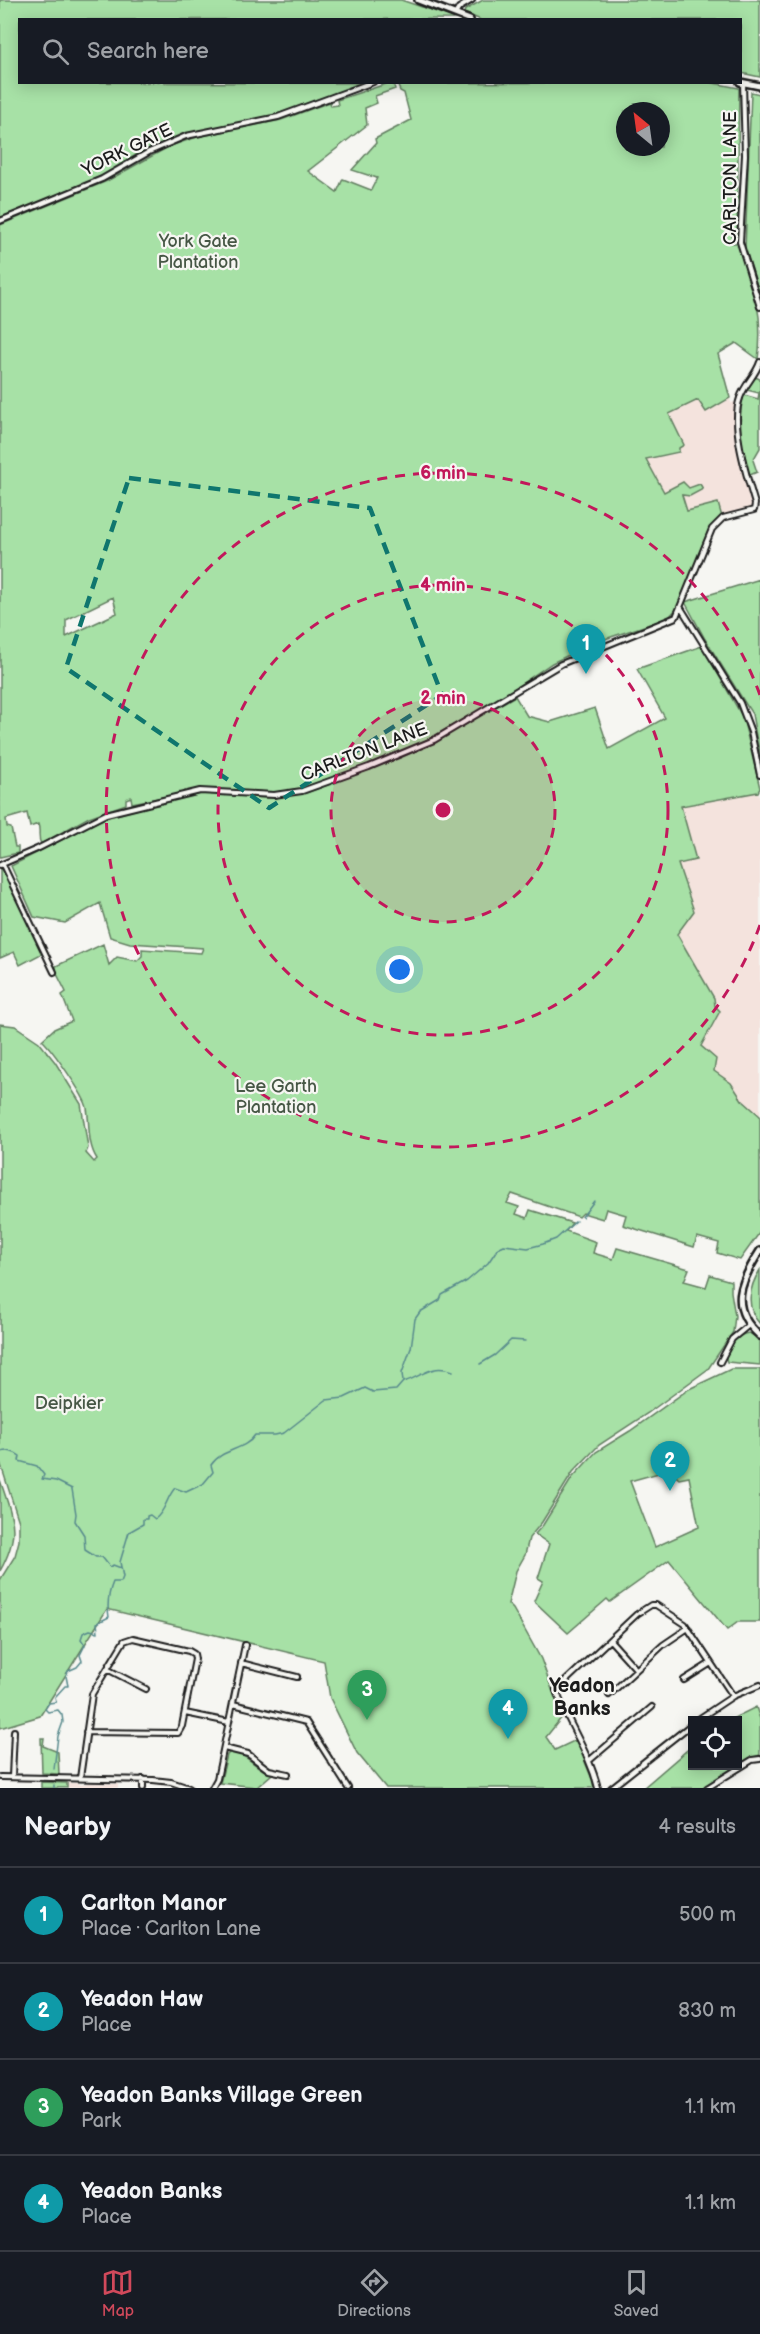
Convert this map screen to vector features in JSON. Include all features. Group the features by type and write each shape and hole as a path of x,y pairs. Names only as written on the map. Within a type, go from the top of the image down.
{"street":[{"path":"418,0 465,18"},
{"path":"456,14 459,8 472,0"},
{"path":"742,82 760,86"},
{"name":"CARLTON LANE","path":"742,82 745,155 740,242 760,307"},
{"name":"YORK GATE","path":"0,221 102,179 149,152 186,136 278,117 368,84"},
{"path":"760,362 741,394 738,410 742,460 755,504 754,510 723,518 712,529 681,608 740,703 751,732 760,775"},
{"name":"CARLTON LANE","path":"2,865 106,813 200,791 274,795 302,791 388,760 434,740 561,664 676,617 681,608"},
{"path":"2,865 54,972"},
{"path":"760,1251 747,1272 741,1289 740,1306 749,1325 760,1336"},
{"path":"720,1362 732,1339 749,1325"},
{"path":"598,1788 590,1760 563,1710 556,1690 637,1614 653,1604 683,1622 733,1696"},
{"path":"609,1695 663,1644 688,1628"},
{"path":"80,1778 86,1732 92,1694 124,1641 129,1638 191,1652 195,1659 182,1728 176,1733 86,1732"},
{"path":"610,1640 636,1669"},
{"path":"212,1788 217,1779 245,1645"},
{"path":"241,1663 297,1677"},
{"path":"684,1680 711,1663"},
{"path":"108,1669 146,1689"},
{"path":"704,1716 733,1696 760,1685"},
{"path":"233,1704 306,1722 348,1788"},
{"path":"590,1760 652,1707"},
{"path":"184,1713 229,1722"},
{"path":"612,1788 688,1728"},
{"path":"12,1777 14,1731"},
{"path":"224,1748 248,1754 264,1768 288,1774"},
{"path":"707,1788 752,1760 760,1759"},
{"path":"0,1777 143,1779 171,1782 189,1788"},
{"path":"142,1788 143,1779"}],"highlighted area":[{"path":"129,478 370,508 442,695 269,808 66,668"}],"shaded area":[{"path":"730,398 731,403 735,402 736,437 741,469 753,507 722,517 717,503 687,512 681,495 699,484 688,488 683,482 664,492 645,459 679,453 668,414 699,400 706,412"},
{"path":"758,792 760,799 760,1116 742,1100 731,1083 713,1071 701,1046 715,1006 714,998 677,933 694,911 678,864 696,859 681,806"},
{"path":"67,1783 118,1784 118,1788 67,1788"}],"green space":[{"path":"0,0 401,0 455,18 18,18 18,84 363,84 279,114 193,133 136,155 102,176 0,218"},
{"path":"483,0 760,0 760,77 742,73 742,18 476,18 464,13 465,10"},
{"name":"York Gate Plantation","path":"386,84 393,84 395,89 375,96 377,103 365,108 367,125 308,171 337,192 343,179 371,190 377,178 352,170 376,143 375,139 411,120 404,93 400,91 397,84 718,84 739,88 737,237 732,236 732,243 740,243 755,299 760,333 758,359 736,343 718,354 730,398 706,412 698,400 669,414 684,445 679,448 679,452 646,459 664,492 683,482 689,488 700,484 703,489 690,496 682,495 687,511 718,503 722,517 714,523 710,530 680,605 668,618 596,642 552,663 501,698 429,739 380,761 303,788 276,792 200,790 132,803 131,797 126,799 126,804 89,817 41,844 38,824 30,827 27,813 6,819 7,827 11,828 15,847 18,847 18,853 0,857 0,225 107,181 170,146 197,137 281,120 330,102 331,106 338,105 337,100","holes":["113,597 117,613 66,637 66,620"]},
{"path":"751,92 760,94 760,295 745,249"},
{"path":"755,377 760,379 760,448 753,460 757,472 750,475 742,446 740,424 744,395 758,399 759,393 747,390"},
{"path":"760,579 760,758 752,714 705,639 685,602"},
{"path":"702,646 743,718 760,788 758,792 681,806 696,860 678,864 694,911 677,934 714,998 715,1006 720,1011 701,1046 716,1059 714,1071 731,1083 742,1100 760,1116 760,1232 740,1260 717,1253 719,1243 697,1237 694,1247 623,1225 626,1215 606,1209 603,1219 583,1213 579,1217 512,1194 507,1203 519,1207 516,1214 527,1218 530,1210 572,1223 566,1231 596,1242 593,1253 613,1259 617,1248 689,1269 684,1281 706,1287 710,1275 731,1281 735,1316 733,1332 708,1369 599,1445 573,1472 542,1522 529,1538 525,1555 516,1571 508,1604 541,1659 562,1717 546,1737 555,1750 576,1740 594,1788 386,1788 357,1753 330,1698 324,1661 107,1609 40,1716 0,1728 0,1580 15,1556 19,1541 19,1522 0,1462 0,1024 15,1026 39,1042 55,1062 81,1104 88,1148 86,1153 94,1162 97,1159 90,1141 85,1102 68,1073 42,1040 54,1029 72,1021 62,995 66,992 56,972 56,966 103,944 109,965 117,957 137,961 142,956 142,949 201,953 203,948 130,943 110,937 100,903 65,923 34,917 11,866 104,818 162,802 206,793 266,798 306,793 400,758 433,743 515,696 527,716 550,722 595,708 609,749 665,718 637,669"},
{"path":"0,869 4,869 43,953 20,965 14,952 0,958"},
{"path":"760,1270 760,1324 752,1311 750,1297 753,1283"},
{"path":"749,1333 760,1339 760,1365 727,1362 725,1355 732,1344 741,1335"},
{"path":"731,1369 760,1369 760,1622 738,1622 727,1630 669,1560 610,1602 607,1599 568,1633 534,1601 543,1581 538,1578 549,1544 535,1534 572,1478 596,1452 689,1389","holes":["669,1470 679,1479 689,1477 699,1527 655,1547 630,1481"]},
{"path":"0,1480 11,1516 13,1536 7,1558 0,1571"},
{"path":"756,1707 760,1719 760,1755 742,1763 742,1716 738,1716"},
{"path":"41,1738 44,1738 43,1746 58,1752 59,1774 42,1773"},
{"path":"688,1749 688,1770 732,1770 705,1788 643,1788"},
{"path":"230,1752 237,1753 272,1774 257,1787 220,1783 227,1755"},
{"path":"41,1782 67,1783 67,1788 41,1788"}],"waterway":[{"path":"582,1217 594,1201"},
{"path":"54,1769 58,1736 63,1722 62,1715 58,1710 48,1712 45,1709 49,1703 56,1702 55,1697 65,1686 68,1686 66,1676 68,1671 77,1667 82,1661 80,1655 85,1645 81,1639 83,1633 90,1630 98,1632 97,1623 109,1617 110,1591 113,1582 121,1582 123,1577 120,1562 129,1532 143,1524 143,1519 147,1519 147,1516 150,1515 155,1519 159,1516 175,1488 186,1492 203,1484 213,1472 211,1465 216,1459 245,1444 255,1435 284,1433 326,1400 344,1398 365,1388 373,1392 396,1390 403,1382 402,1373 411,1348 415,1319 420,1312 440,1300 442,1295 467,1281 488,1263 498,1248 504,1245 528,1248 543,1244 556,1239 576,1221"},
{"path":"480,1364 495,1355 511,1340 525,1341"},
{"path":"403,1382 432,1370 453,1371"},
{"path":"0,1453 8,1451 16,1453 20,1456 19,1461 37,1466 44,1475 42,1479 56,1481 72,1489 75,1521 84,1535 85,1550 96,1557 102,1557 110,1567 113,1565 121,1568"}],"place":[{"name":"Carlton Manor","path":"586,674"},
{"name":"Yeadon Haw","path":"670,1491"},
{"name":"Yeadon Banks Village Green","path":"367,1720"},
{"name":"Yeadon Banks","path":"508,1739"}],"district":[{"name":"Yeadon Banks","path":"582,1698"}],"park label":[{"name":"Lee Garth Plantation","path":"276,1096"},
{"name":"Deipkier","path":"69,1403"}]}
